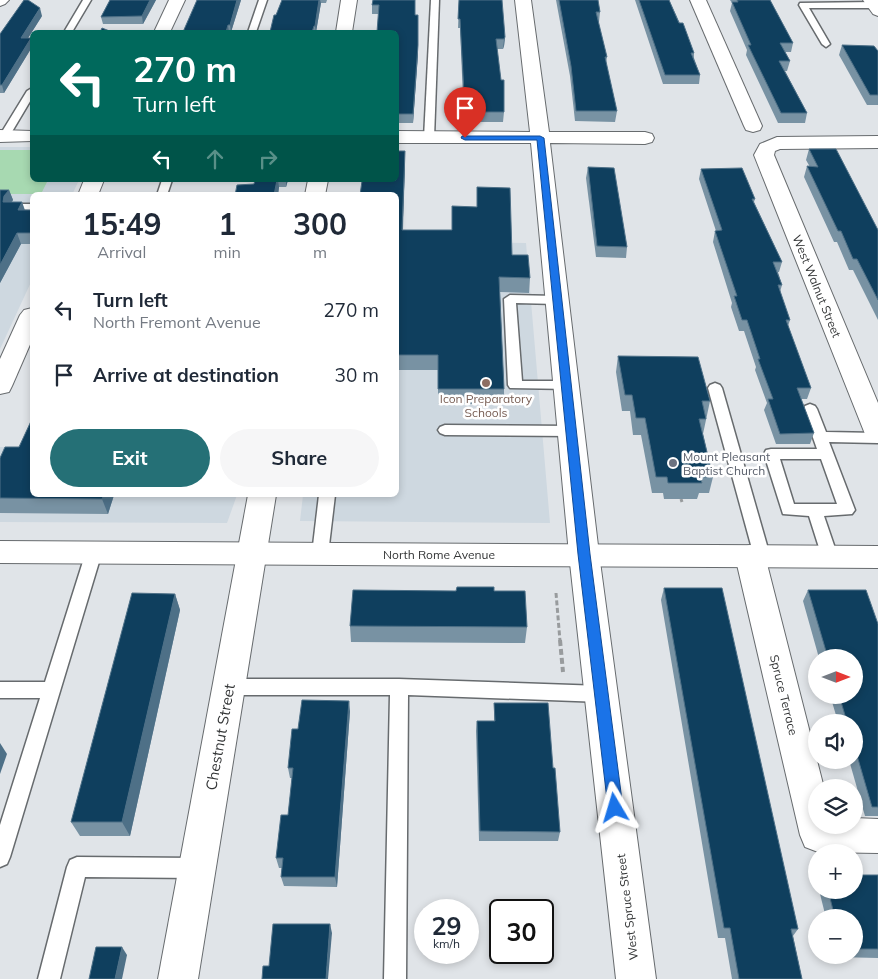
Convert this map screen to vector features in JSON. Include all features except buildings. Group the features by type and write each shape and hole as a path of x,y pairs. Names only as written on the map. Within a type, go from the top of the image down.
{"street":[{"path":"163,30 177,0"},
{"path":"344,30 349,0"},
{"name":"West Spruce Street","path":"523,0 540,138 584,554 636,979"},
{"path":"698,0 753,126"},
{"path":"3,136 30,136"},
{"path":"399,138 645,138"},
{"name":"West Walnut Street","path":"878,142 777,143 766,148 764,155 878,436"},
{"path":"0,386 30,319"},
{"name":"Chestnut Street","path":"178,979 262,497"},
{"name":"North Rome Avenue","path":"0,552 878,557"},
{"name":"Spruce Terrace","path":"756,556 818,835 878,836"}],"lane":[{"path":"69,30 87,0"},
{"path":"253,30 263,0"},
{"path":"429,138 435,0"},
{"path":"826,44 803,5 874,5"},
{"path":"3,136 30,93"},
{"path":"15,207 30,207"},
{"path":"557,300 510,299 515,385 566,386"},
{"path":"715,388 756,556"},
{"path":"810,409 846,510 788,510 771,454 826,454"},
{"path":"445,430 571,431"},
{"path":"820,437 878,436"},
{"path":"320,554 327,497"},
{"path":"815,510 830,557"},
{"path":"0,857 94,552"},
{"path":"229,686 398,687 602,694"},
{"path":"395,979 398,687"},
{"path":"0,690 51,690"},
{"path":"48,979 77,867 197,868"}],"path":[{"path":"556,593 563,673"}],"shaded area":[{"path":"0,147 30,147 30,182 78,182 73,192 30,192 30,284 0,349"},
{"name":"Icon Preparatory Schools","path":"399,242 526,243 550,523 300,521 303,497 399,497"},
{"path":"0,447 30,447 30,497 236,497 227,523 0,522"}],"green space":[{"path":"0,150 30,150 30,182 47,182 42,192 0,194"}],"place":[{"name":"Icon Preparatory Schools","path":"486,383"},
{"name":"Mount Pleasant Baptist Church","path":"673,463"}],"route":[{"path":"465,138 540,138 584,554 615,808"}]}
